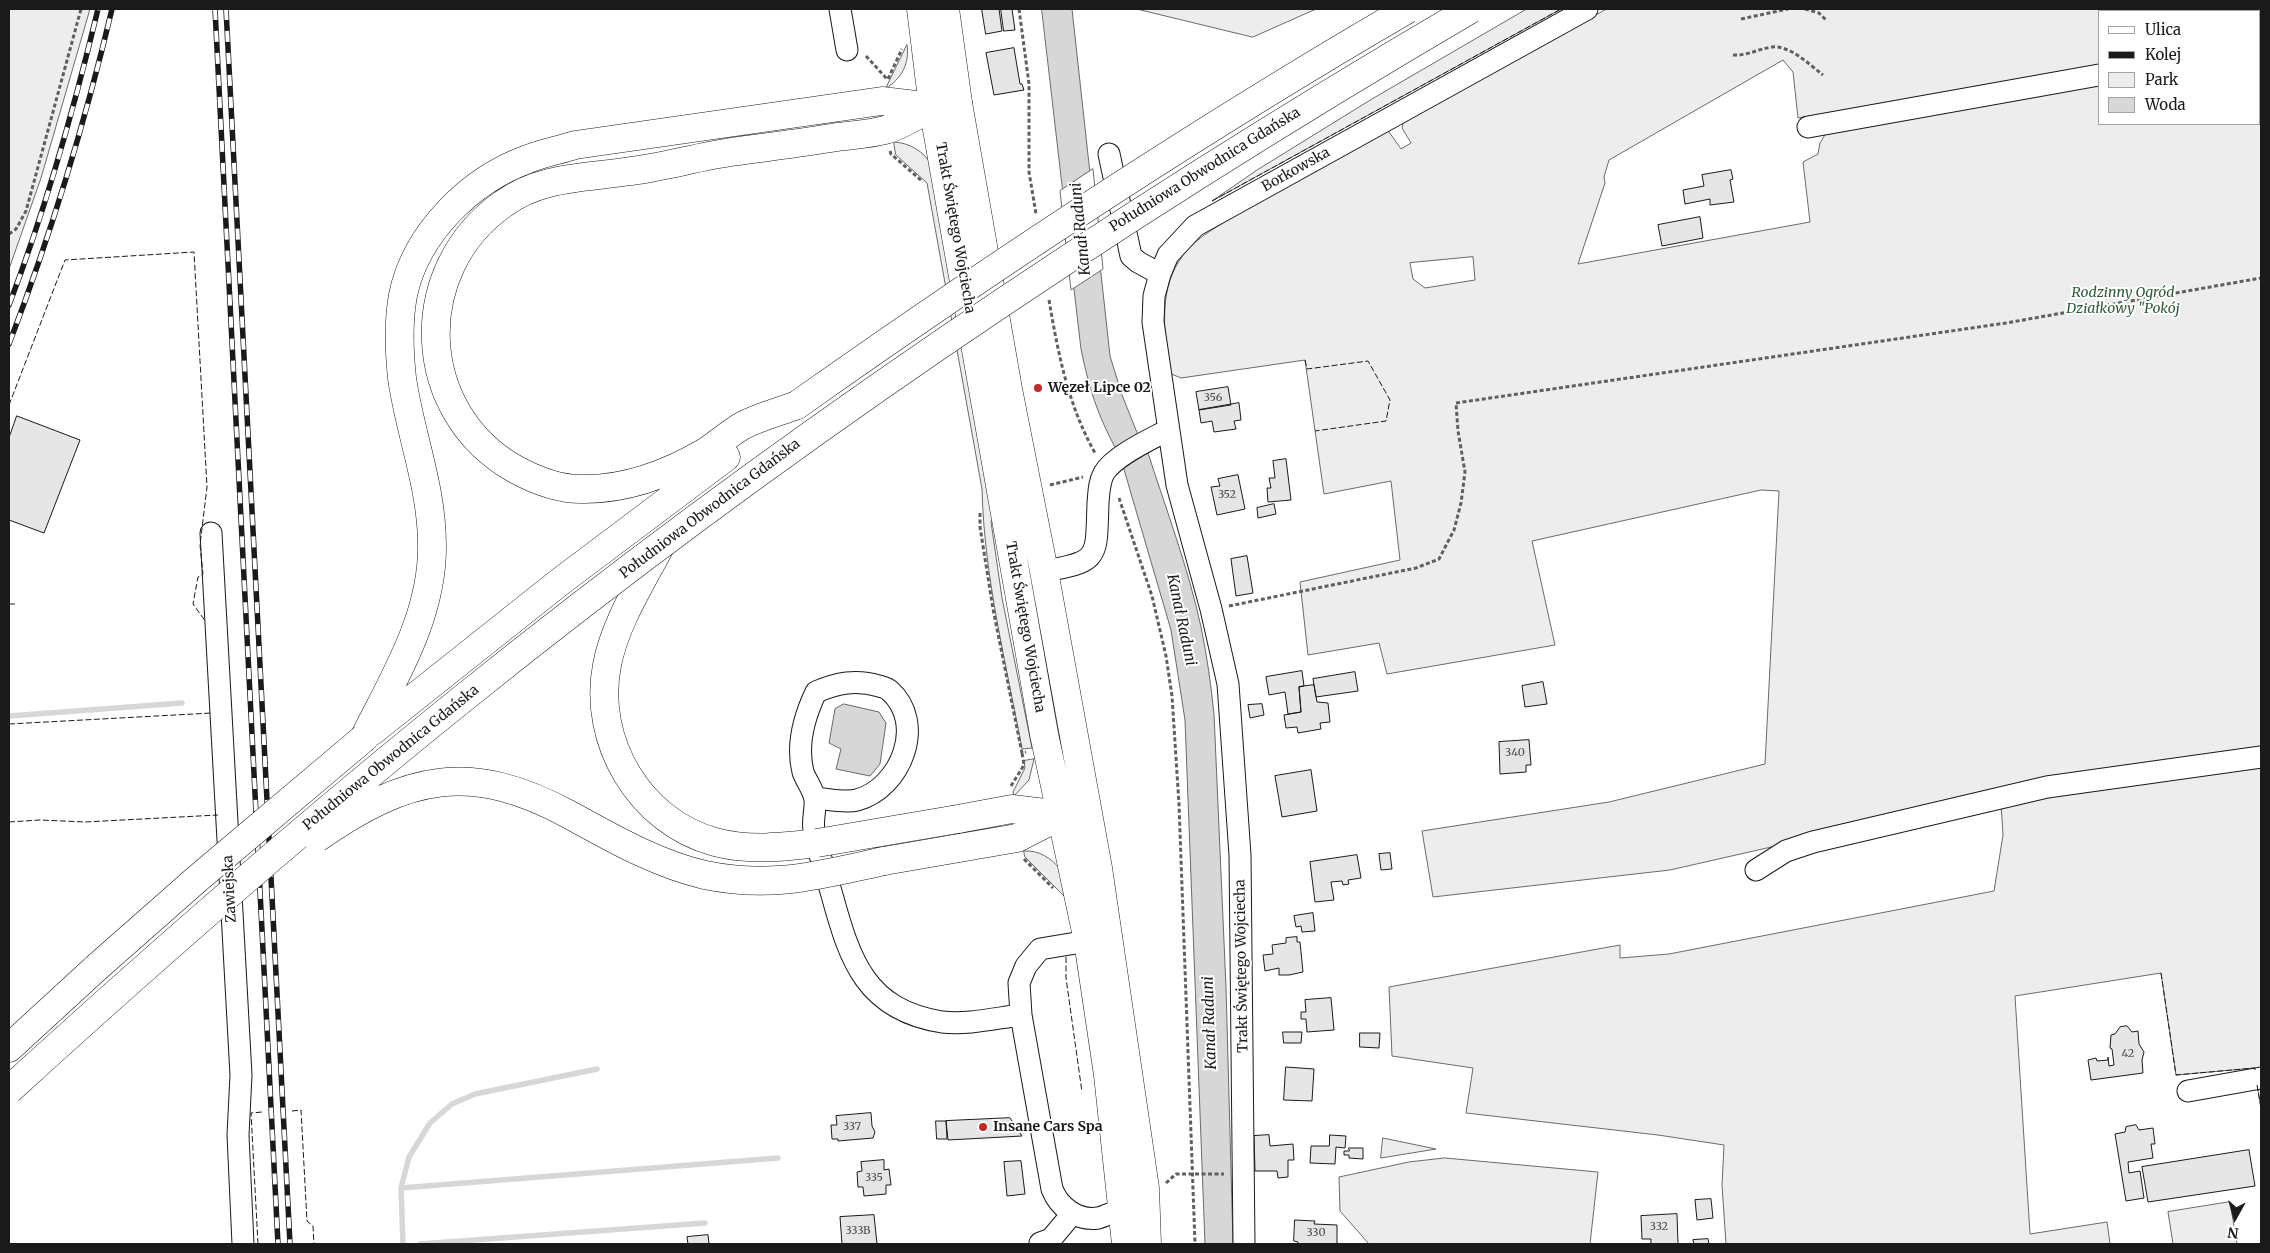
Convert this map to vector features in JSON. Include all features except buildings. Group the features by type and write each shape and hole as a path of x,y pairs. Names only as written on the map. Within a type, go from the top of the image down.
{"main road":[{"name":"Trakt Świętego Wojciecha","path":"921,9 946,105 1008,388 1044,571 1088,941 1108,1075 1124,1209 1126,1244"},
{"name":"Trakt Świętego Wojciecha","path":"945,9 946,105 1044,734 1074,813 1098,868 1145,1188 1147,1244"},
{"path":"9,1048 197,879 364,738 561,581 797,405 953,296 1114,190 1408,9"},
{"name":"Południowa Obwodnica Gdańska","path":"9,1090 137,973 247,878 467,695 661,545 879,386 1030,283 1255,138 1471,9"},
{"path":"364,738 420,620 429,584 432,544 427,490 404,386 399,336 404,293 413,266 426,242 448,210 486,180 527,159 575,146 882,101 946,105"},
{"path":"797,405 742,426 709,450 650,478 626,486 577,489 554,485 530,477 490,452 476,437 451,402 437,353 436,313 438,296 445,276 469,235 504,202 544,182 634,171 752,149 887,130 946,105"},
{"path":"661,545 616,636 609,654 604,687 610,739 620,762 634,786 655,809 686,831 715,842 742,847 795,846 1012,809 1074,813"},
{"path":"247,878 300,852 338,823 377,802 426,784 447,781 497,784 547,803 640,851 677,866 729,879 758,882 792,880 1017,838 1074,813"}],"street":[{"path":"840,9 848,50"},
{"name":"Borkowska","path":"1160,434 1153,322 1154,296 1168,255 1196,226 1587,9"},
{"path":"1808,127 2098,74"},
{"path":"1109,154 1131,256 1160,274"},
{"name":"Trakt Świętego Wojciecha","path":"1044,571 1074,566 1090,558 1096,546 1099,490 1101,480 1106,471 1114,462 1160,434 1177,485 1211,610 1228,684 1240,855 1244,1244"},
{"name":"Zawiejska","path":"211,533 241,1075 238,1135 243,1244"},
{"path":"815,798 856,801 880,790 898,770 908,737 904,711 889,689 864,682 835,683 816,692 805,716 800,743 804,772 815,798 814,828 845,942 863,978 875,991 906,1012 943,1022 972,1022 1021,1015"},
{"path":"1756,870 1786,851 1813,842 2047,787 2261,757"},
{"path":"1088,941 1040,949 1026,966 1019,983 1021,1015 1052,1189 1056,1199 1072,1214 1097,1218 1124,1209"},
{"path":"2188,1091 2261,1078"},
{"path":"1040,1243 1051,1240 1072,1214"}],"path":[{"path":"9,234 16,229 26,212 81,9"},
{"path":"1741,19 1778,9"},
{"path":"1772,11 1788,9"},
{"path":"1805,9 1819,13 1826,20"},
{"path":"1733,55 1744,56 1772,47 1781,48 1793,54 1824,76"},
{"path":"848,50 864,53 887,80"},
{"path":"1211,610 1416,568 1439,558 1454,530 1461,503 1465,472 1458,431 1456,403 2006,323 2261,278"},
{"path":"1045,487 1076,479"},
{"path":"1117,491 1152,596 1166,656 1172,696 1179,804 1194,1244"},
{"path":"1017,838 1020,855 1054,889"},
{"path":"1193,1175 1229,1174"}],"green space":[{"path":"9,9 90,9 41,178 9,269"},
{"path":"1137,9 1316,9 1253,37"},
{"path":"1527,9 1561,9 1212,201 1257,170 1372,99"},
{"name":"Rodzinny Ogród Działkowy \"Pokój","path":"1607,9 2261,9 2261,39 2260,10 2098,10 2098,68 1798,118 1793,72 1783,60 1609,160 1604,177 1605,183 1578,264 1810,222 1803,162 1818,154 1820,143 1829,128 2098,80 2098,125 2260,125 2261,51 2261,750 2000,795 1670,870 1433,897 1422,831 1609,802 1765,764 1779,491 1761,490 1532,541 1555,645 1387,674 1379,643 1308,655 1300,582 1400,560 1391,481 1324,494 1305,360 1181,378 1169,373 1165,330 1168,287 1179,261 1202,236 1269,194 1387,129 1401,149 1411,143 1402,128 1404,120","holes":["1473,257 1475,280 1425,288 1413,279 1410,263"]},
{"path":"907,45 908,51 904,70 886,88"},
{"path":"894,142 916,148 931,164 993,519 991,522 1002,598 1032,748 1022,749 991,587 982,489 927,183 896,155"},
{"path":"1034,759 1029,780 1014,796 1013,792 1025,768 1024,761"},
{"path":"2261,761 2261,1108 2254,1068 2176,1075 2161,973 2015,996 2030,1234 2107,1222 2110,1244 1726,1244 1722,1185 1724,1145 1658,1135 1466,1113 1473,1068 1392,1056 1389,987 1620,945 1620,958 1669,954 1994,891 2003,835 2001,803"},
{"path":"1024,851 1040,853 1049,858 1060,869 1069,901 1025,857"},
{"path":"1383,1138 1436,1149 1381,1158"},
{"path":"1445,1158 1598,1172 1590,1244 1369,1244 1340,1211 1339,1177 1409,1162"},
{"path":"2230,1202 2237,1244 2173,1244 2168,1212"}],"water":[{"name":"Kanał Raduni","path":"1042,9 1072,9 1110,356 1122,395 1138,435 1116,449 1094,400 1081,349"},
{"name":"Kanał Raduni","path":"1147,450 1196,605 1209,670 1213,703 1226,987 1233,1244 1205,1244 1185,720 1171,630 1123,466"},
{"path":"844,704 879,712 886,723 880,764 870,776 836,769 841,749 829,743 835,709"}],"pier":[{"path":"1093,169 1103,269 1071,290 1060,191"}],"waterway":[{"path":"9,716 182,703"},
{"path":"403,1244 401,1188 409,1157 430,1123 452,1104 475,1094 597,1069"},
{"path":"401,1188 778,1158"},
{"path":"420,1244 705,1223"}],"railway":[{"path":"9,305 35,232 58,158 98,9"},
{"path":"9,344 66,178 112,9"},
{"path":"215,9 278,1244"},
{"path":"226,9 290,1244"}],"fence":[{"path":"1212,201 1561,9"},
{"path":"9,405 65,260 194,252 207,487 200,545 203,574 198,577 193,604 206,622"},
{"path":"1305,360 1307,369 1368,361 1390,400 1386,421 1315,431"},
{"path":"9,604 16,604"},
{"path":"9,724 212,713"},
{"path":"9,822 40,820 85,822 218,815"},
{"path":"1066,957 1066,978 1082,1092"},
{"path":"2161,973 2176,1075 2255,1068 2255,1072"},
{"path":"2257,1085 2261,1108"},
{"path":"292,1111 301,1110 307,1221 313,1226 314,1244"},
{"path":"258,1244 251,1113 262,1112"}],"place":[{"name":"Węzeł Lipce 02","path":"1038,388"},
{"name":"Insane Cars Spa","path":"983,1127"}]}
